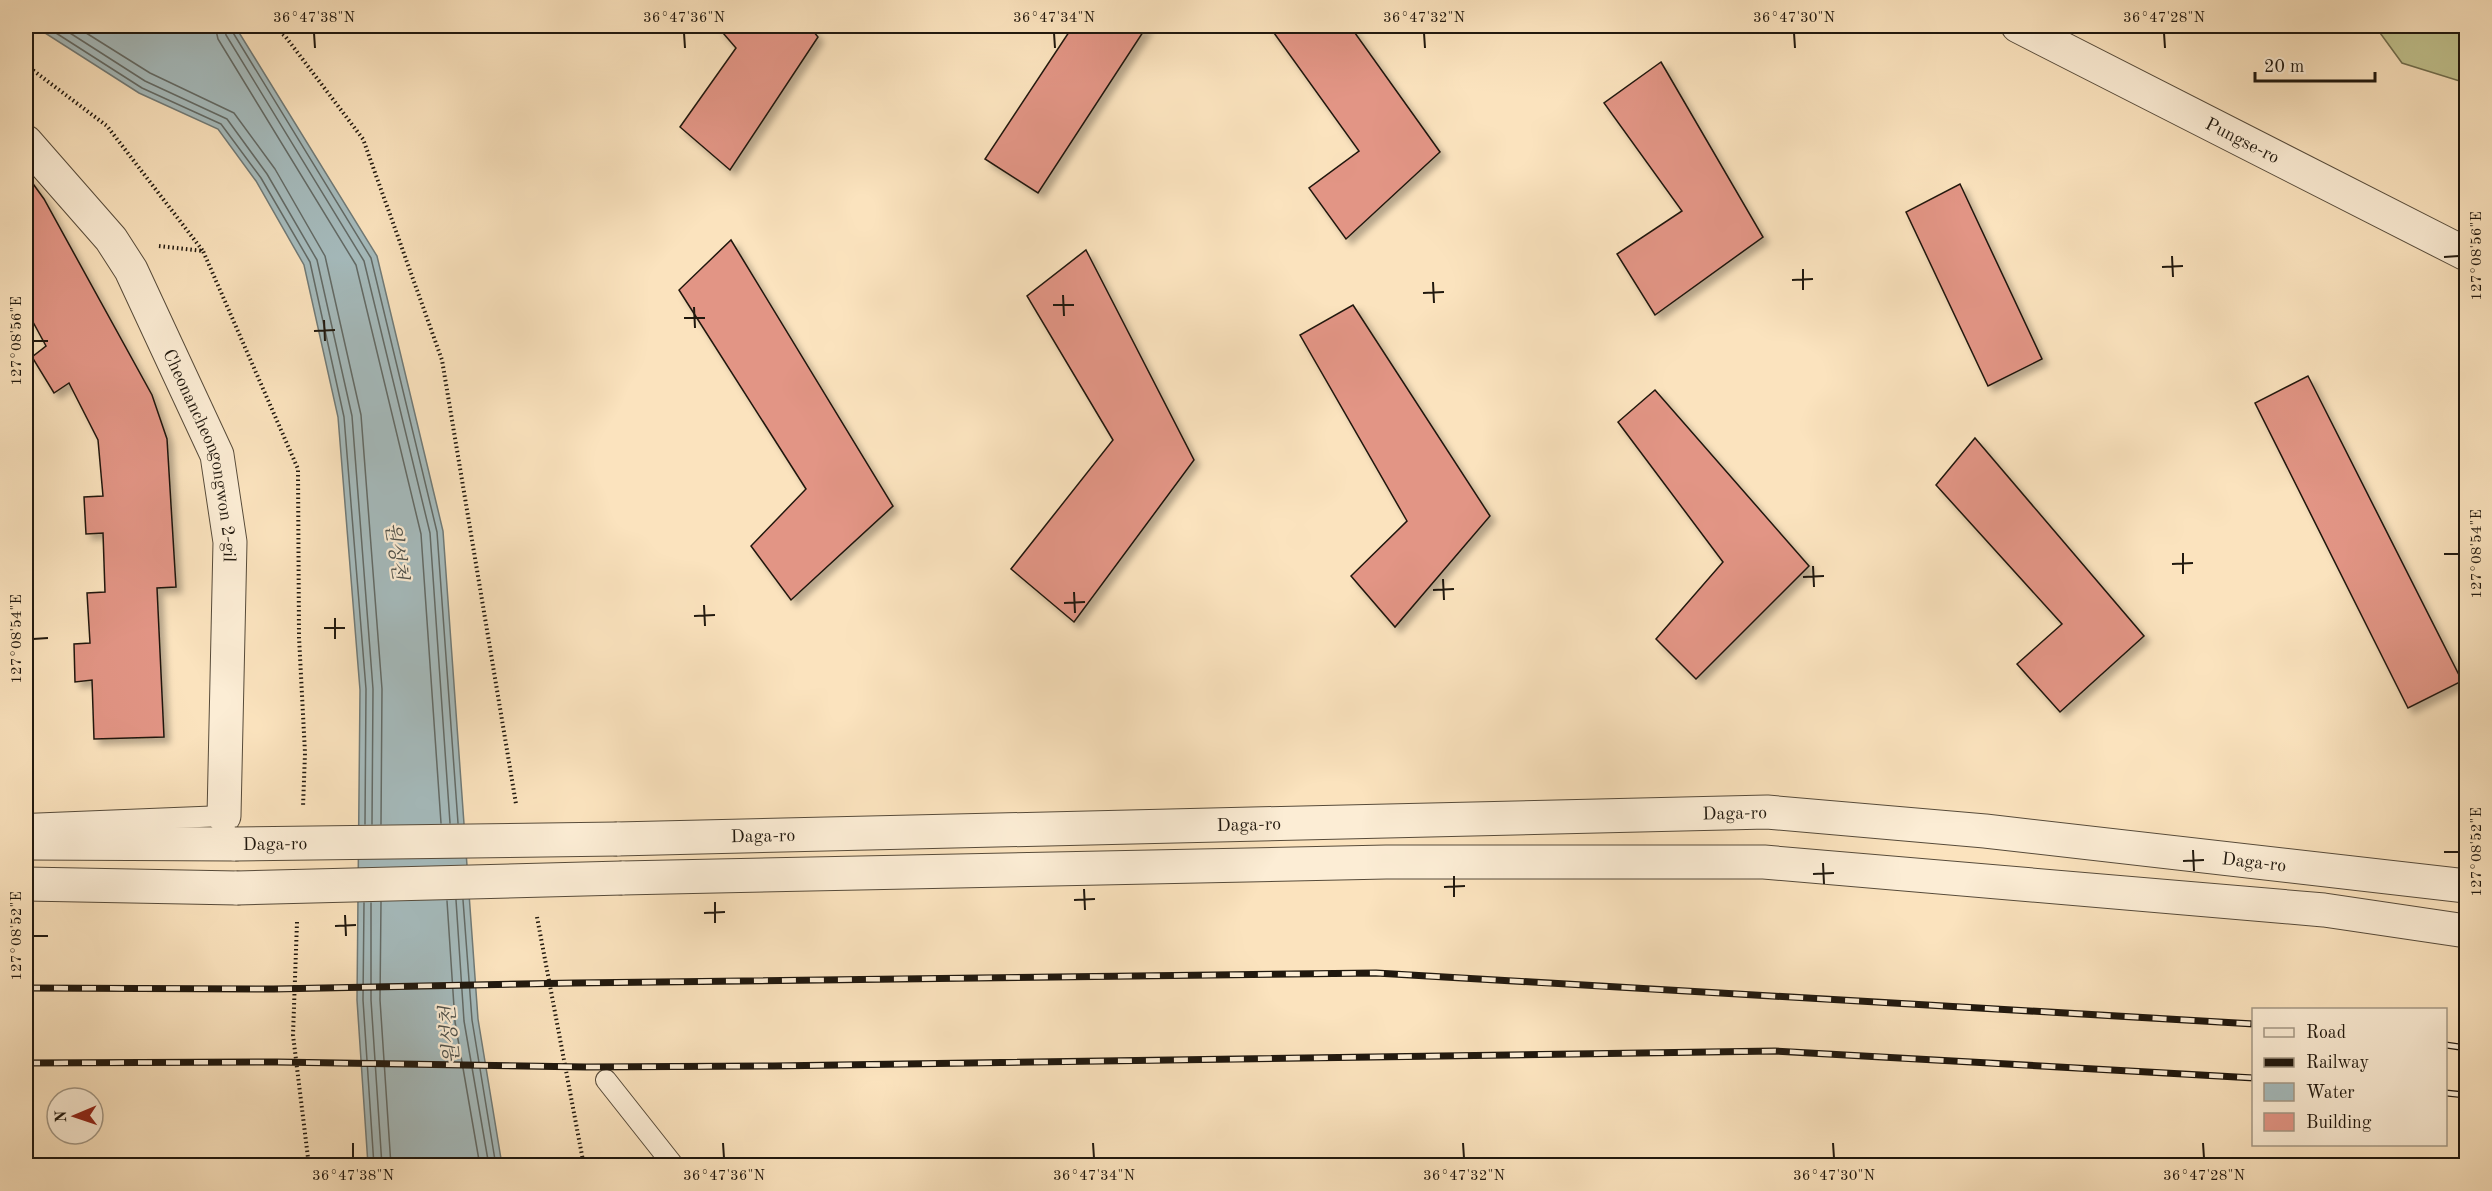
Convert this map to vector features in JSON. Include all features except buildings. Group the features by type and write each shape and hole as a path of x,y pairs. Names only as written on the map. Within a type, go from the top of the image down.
{"street":[{"name":"Pungse-ro","path":"2018,26 2466,254"},
{"name":"Cheonancheongongwon 2-gil","path":"26,142 111,239 130,270 217,454 230,543 229,830"},
{"name":"Daga-ro","path":"26,843 229,830 617,839 1767,812 1985,831 2466,886"},
{"path":"26,884 237,888 1374,862 1764,862 2324,910 2466,931"}],"lane":[{"path":"26,824 229,830"},
{"path":"606,1080 674,1166"}],"path":[{"path":"272,26 285,36 363,139 442,360 518,812"},
{"path":"26,65 107,126 203,251 298,469 298,636 305,753 302,810"},
{"path":"111,239 203,251"},
{"path":"297,912 292,1035 309,1166"},
{"path":"537,916 584,1166"}],"green space":[{"path":"2375,26 2466,26 2466,83 2402,63"}],"water":[{"name":"원성천","path":"34,26 235,26 377,256 443,531 478,1019 502,1165 368,1165 357,1000 360,690 338,417 304,265 256,181 218,129 139,93"}],"railway":[{"path":"26,988 274,989 1376,973 2252,1024"},
{"path":"2447,1045 2466,1048"},
{"path":"26,1063 277,1062 586,1067 773,1066 1775,1051 2252,1078"},
{"path":"2447,1093 2466,1095"}]}
